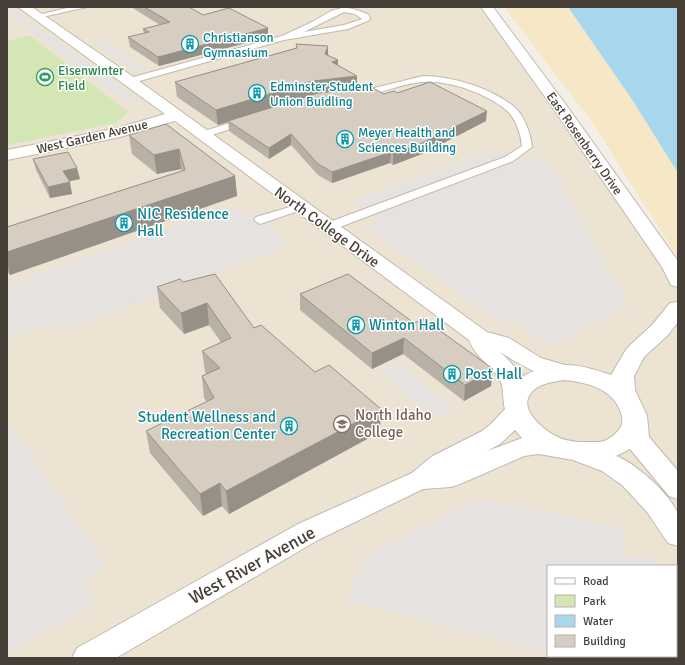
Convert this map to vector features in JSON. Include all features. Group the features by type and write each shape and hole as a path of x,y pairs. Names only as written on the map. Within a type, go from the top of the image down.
{"street":[{"name":"East Rosenberry Drive","path":"487,7 559,105 672,267 678,281"},
{"name":"North College Drive","path":"30,10 479,337 500,343 533,363 564,372"},
{"name":"West Garden Avenue","path":"7,155 120,132 176,116"},
{"path":"678,308 660,330 635,354 622,376 623,390 632,414 638,440 678,489"},
{"name":"North College Drive","path":"479,337 485,351 500,363 511,376 516,391 516,406"},
{"path":"567,450 592,452 608,449 621,443 630,435 632,414 621,392 595,377 564,372 550,373 531,380 519,391 516,406 520,422 542,441 567,450 611,465 630,477 647,493 678,535"},
{"name":"West River Avenue","path":"88,658 308,532 364,504 420,480 440,464 478,445 503,430 516,406"},
{"name":"West River Avenue","path":"420,480 451,477 520,447 539,445 567,450"}],"lane":[{"path":"30,10 83,7"},
{"path":"129,81 284,38 324,32 359,23 366,20 366,17 349,10 337,10 316,24 301,28 284,38"},
{"path":"328,227 510,159 527,147 527,139 515,114 510,108 461,84 445,80 422,79 377,92 347,96"},
{"path":"202,135 253,119"},
{"path":"260,220 300,207"}],"shaded area":[{"name":"North Idaho College","path":"7,7 487,7 678,281 678,658 7,658"},
{"path":"7,7 11,7 138,99 126,102 7,14"},
{"path":"105,40 148,70 137,73 94,43"},
{"path":"496,148 506,153 533,159 547,158 629,306 551,346 512,319 501,324 365,226 379,220 353,201"},
{"path":"227,208 250,213 290,245 62,332 56,327 43,327 7,339 7,285"},
{"path":"397,363 453,409 435,419 379,371"},
{"path":"7,420 106,567 82,579 97,604 7,653"},
{"path":"496,501 625,529 622,557 653,558 656,565 547,565 547,653 347,601 363,556 471,502"},
{"path":"564,657 660,657 660,658"}],"green space":[{"name":"Eisenwinter Field","path":"30,36 128,112 115,123 7,145 7,41"}],"sand":[{"path":"504,7 568,7 631,98 678,173 678,258 592,122"}],"water":[{"path":"568,7 678,7 678,173 631,98"}],"building":[{"path":"144,7 189,7 203,15 229,8 268,28 158,57 128,37 149,32 143,29 170,22"},
{"name":"Edminster Student Union Buidling","path":"296,44 328,46 325,54 338,60 332,62 357,76 313,81 216,110 175,82 297,48"},
{"name":"Meyer Health and Sciences Building","path":"430,82 487,111 422,143 393,154 391,152 332,172 318,164 291,134 269,148 228,121 318,93 371,87 384,94 394,91 397,93"},
{"path":"166,124 235,176 7,252 7,227 185,170 179,149 154,155 129,135"},
{"path":"68,152 77,168 63,171 70,182 48,187 33,159"},
{"name":"Student Wellness and Recreation Center","path":"215,274 254,328 261,325 315,372 329,365 381,409 226,491 220,483 200,494 146,431 214,398 202,376 220,368 202,351 231,338 207,303 181,313 157,287 180,279 183,282"},
{"path":"348,274 414,323 424,319 493,369 465,385 404,338 372,353 300,294"}],"place":[{"name":"Christianson Gymnasium","path":"190,44"},
{"name":"Eisenwinter Field","path":"45,77"},
{"name":"Edminster Student Union Buidling","path":"257,93"},
{"name":"Meyer Health and Sciences Building","path":"345,139"},
{"name":"NIC Residence Hall","path":"124,223"},
{"name":"Winton Hall","path":"356,325"},
{"name":"Post Hall","path":"452,374"},
{"name":"North Idaho College","path":"342,424"},
{"name":"Student Wellness and Recreation Center","path":"289,426"}]}
